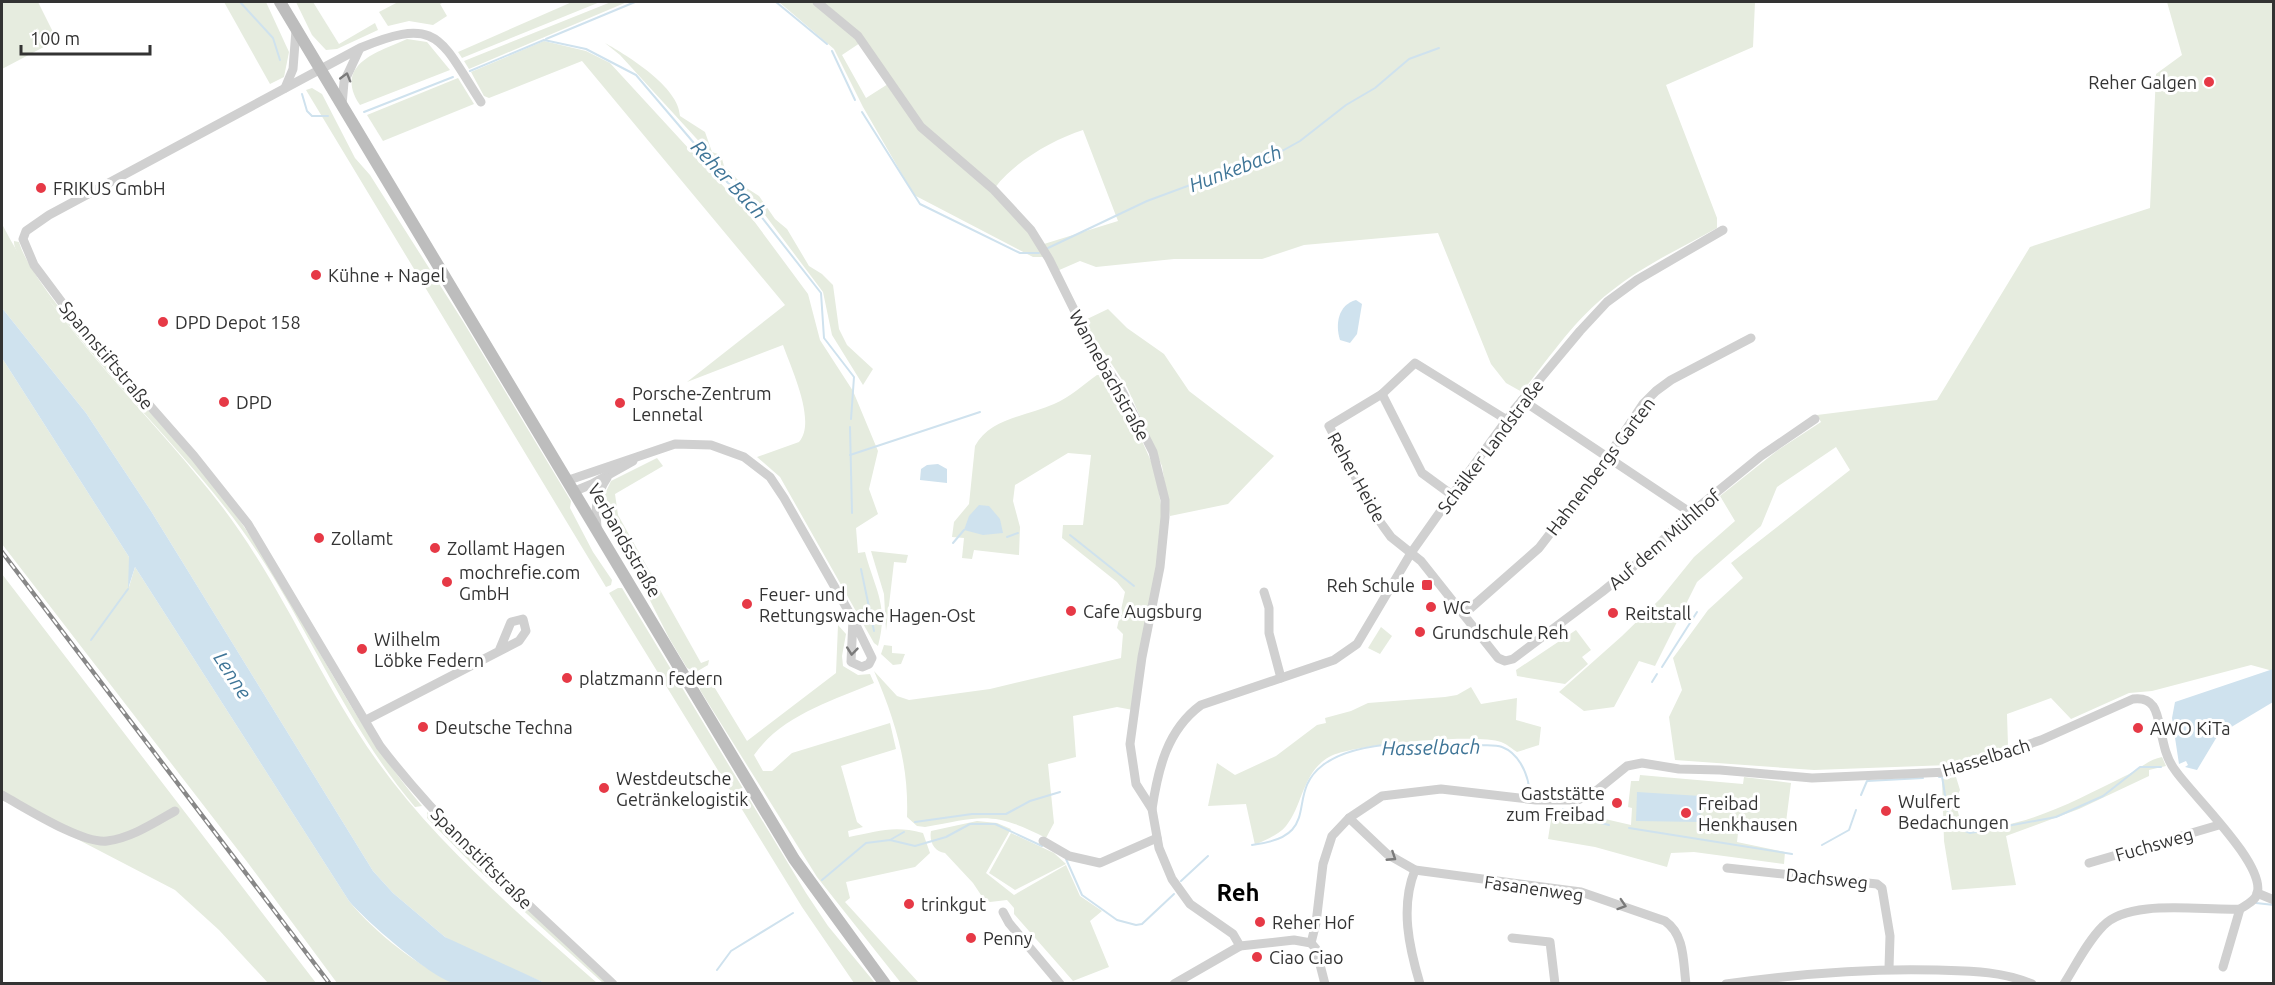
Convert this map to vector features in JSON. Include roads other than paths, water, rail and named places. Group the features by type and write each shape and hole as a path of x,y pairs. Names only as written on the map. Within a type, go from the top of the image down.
{"main road":[{"name":"Verbandsstraße","path":"280,2 319,70 572,485 794,859 885,984"}],"street":[{"name":"Wannebachstraße","path":"817,2 858,36 921,127 993,189 1031,230 1049,259 1093,348 1122,391 1153,452 1165,500 1165,517 1160,567 1142,657 1130,744 1136,784 1152,809 1164,862 1177,887 1190,904 1233,934 1240,946"},
{"path":"285,88 294,69 296,30"},
{"path":"342,108 344,82 360,48 400,33 412,32 432,36 450,53 481,102"},
{"name":"Spannstiftstraße","path":"360,48 49,215 26,231 23,238 34,265 78,324 194,456 248,524 380,746 434,813 613,984"},
{"name":"Schälker Landstraße","path":"1152,809 1157,774 1170,740 1190,713 1201,705 1334,660 1353,647 1370,624 1411,553 1507,420 1607,302 1637,280 1723,230"},
{"name":"Hahnenbergs Garten","path":"1464,614 1539,548 1607,458 1644,404 1656,391 1671,380 1751,338"},
{"name":"Reher Heide","path":"1411,553 1391,537 1374,513 1329,426 1382,394 1415,363 1507,420"},
{"path":"1382,394 1422,473 1452,495"},
{"path":"1522,400 1691,513"},
{"name":"Auf dem Mühlhof","path":"1464,614 1498,658 1505,661 1513,659 1645,557 1691,513 1761,456 1815,419"},
{"path":"572,485 675,444 702,444 727,449 757,465 770,477 784,498 853,619 871,653 871,662 862,667 851,662 853,619"},
{"path":"572,485 609,476 643,455"},
{"path":"597,528 595,504 600,489 609,476"},
{"path":"1411,553 1464,614"},
{"path":"1264,592 1269,608 1269,633 1281,678"},
{"path":"366,720 499,651"},
{"name":"Hasselbach","path":"1311,943 1316,923 1323,864 1332,836 1349,818 1382,796 1425,789 1536,800 1578,800 1596,791 1627,766 1636,763 1679,770 1720,770 1812,778 1948,772 2041,740 2133,699 2147,700 2154,707 2164,750 2174,770 2219,825"},
{"path":"2,795 80,836 97,841 117,839 144,829 175,811"},
{"name":"Fasanenweg","path":"1349,818 1387,854 1415,870 1581,892 1649,914 1675,928 1680,940 1686,984"},
{"path":"2064,984 2101,928 2122,913 2140,908 2240,909 2253,900 2257,894 2258,884 2251,864 2219,825"},
{"name":"Fuchsweg","path":"2089,863 2219,825"},
{"path":"1043,841 1069,856 1100,863 1157,838"},
{"name":"Dachsweg","path":"1727,868 1877,884 1882,888 1890,936 1889,968"},
{"path":"1415,870 1407,889 1406,906 1420,984"},
{"path":"2257,894 2274,900"},
{"path":"2223,968 2240,909"},
{"path":"1003,912 1009,923 1060,984"},
{"path":"1512,938 1550,942 1555,984"},
{"path":"1174,984 1191,979 1240,946 1294,940 1311,943 1316,949 1324,984"},
{"path":"1726,984 1839,971 1889,968 1985,972 2032,984"}],"water":[{"path":"1356,300 1362,304 1357,334 1350,343 1340,340 1338,322 1345,306"},
{"name":"Lenne","path":"2,308 86,413 151,511 373,871 393,893 445,937 545,983 453,983 414,959 383,934 349,901 135,567 128,589 129,557 2,358"},
{"path":"938,464 947,469 947,483 920,480 921,469 927,465"},
{"path":"979,505 989,506 1000,519 1003,533 983,535 964,530 969,516"},
{"path":"2273,669 2273,702 2218,735 2197,770 2185,767 2188,765 2186,761 2179,764 2172,718 2175,702"},
{"path":"1637,792 1701,796 1700,822 1636,821"}],"waterway":[{"name":"Reher Bach","path":"240,2 273,38 280,60"},
{"name":"Hunkebach","path":"546,39 635,2"},
{"name":"Hunkebach","path":"776,2 827,44"},
{"name":"Reher Bach","path":"470,71 544,40 586,49 636,75 728,183 752,198 753,206 821,293 824,338 854,377 851,419"},
{"name":"Hunkebach","path":"1048,248 1147,201 1282,151 1300,141 1346,105 1375,88 1409,59 1439,48"},
{"name":"Hunkebach","path":"832,51 855,100"},
{"name":"Reher Bach","path":"364,112 453,77"},
{"name":"Reher Bach","path":"302,94 307,111 312,116 328,116"},
{"name":"Hunkebach","path":"862,112 920,204 1020,253 1039,253"},
{"path":"850,455 980,412"},
{"name":"Reher Bach","path":"850,427 852,513"},
{"path":"953,543 964,530"},
{"path":"1007,537 1018,533"},
{"path":"1070,535 1134,586"},
{"name":"Reher Bach","path":"861,569 874,631"},
{"path":"91,640 128,589"},
{"path":"1662,667 1697,612"},
{"path":"1652,682 1657,674"},
{"name":"Hasselbach","path":"1252,845 1275,840 1289,833 1296,824 1305,789 1312,777 1323,765 1338,756 1356,750 1418,743 1499,746 1517,758 1524,769 1529,787"},
{"name":"Hasselbach","path":"1939,777 1942,777 1951,818 1955,824 1970,833 2056,817 2103,796 2140,767 2161,767"},
{"name":"Hasselbach","path":"1861,795 1867,781 1923,778"},
{"path":"915,822 972,814 1006,814 1030,801 1060,792"},
{"name":"Hasselbach","path":"1563,809 1581,818 1609,825"},
{"name":"Hasselbach","path":"1822,845 1849,830 1856,810"},
{"name":"Hasselbach","path":"822,880 866,843 890,840 915,846 946,837 970,824 995,824 1042,846"},
{"name":"Hasselbach","path":"1629,828 1792,854"},
{"path":"890,840 904,832"},
{"name":"Hasselbach","path":"1181,881 1208,856"},
{"name":"Hasselbach","path":"1066,859 1082,895 1117,920 1136,925 1142,924 1174,894"},
{"path":"2256,903 2274,905"},
{"name":"Hasselbach","path":"717,970 731,951 793,913"}],"railway":[{"path":"2,552 330,984"}],"place":[{"name":"Reher Galgen","path":"2209,82"},
{"name":"FRIKUS GmbH","path":"41,188"},
{"name":"Kühne + Nagel","path":"316,275"},
{"name":"DPD Depot 158","path":"163,322"},
{"name":"DPD","path":"224,402"},
{"name":"Porsche-Zentrum Lennetal","path":"620,403"},
{"name":"Zollamt","path":"319,538"},
{"name":"Zollamt Hagen","path":"435,548"},
{"name":"mochrefie.com GmbH","path":"447,582"},
{"name":"Reh Schule","path":"1427,585"},
{"name":"Feuer- und Rettungswache Hagen-Ost","path":"747,604"},
{"name":"WC","path":"1431,607"},
{"name":"Cafe Augsburg","path":"1071,611"},
{"name":"Reitstall","path":"1613,613"},
{"name":"Grundschule Reh","path":"1420,632"},
{"name":"Wilhelm Löbke Federn","path":"362,649"},
{"name":"platzmann federn","path":"567,678"},
{"name":"Deutsche Techna","path":"423,727"},
{"name":"AWO KiTa","path":"2138,728"},
{"name":"Westdeutsche Getränkelogistik","path":"604,788"},
{"name":"Gaststätte zum Freibad","path":"1617,803"},
{"name":"Wulfert Bedachungen","path":"1886,811"},
{"name":"Freibad Henkhausen","path":"1686,813"},
{"name":"trinkgut","path":"909,904"},
{"name":"Reher Hof","path":"1260,922"},
{"name":"Penny","path":"971,938"},
{"name":"Ciao Ciao","path":"1257,957"}],"district":[{"name":"Reh","path":"1238,892"}]}
